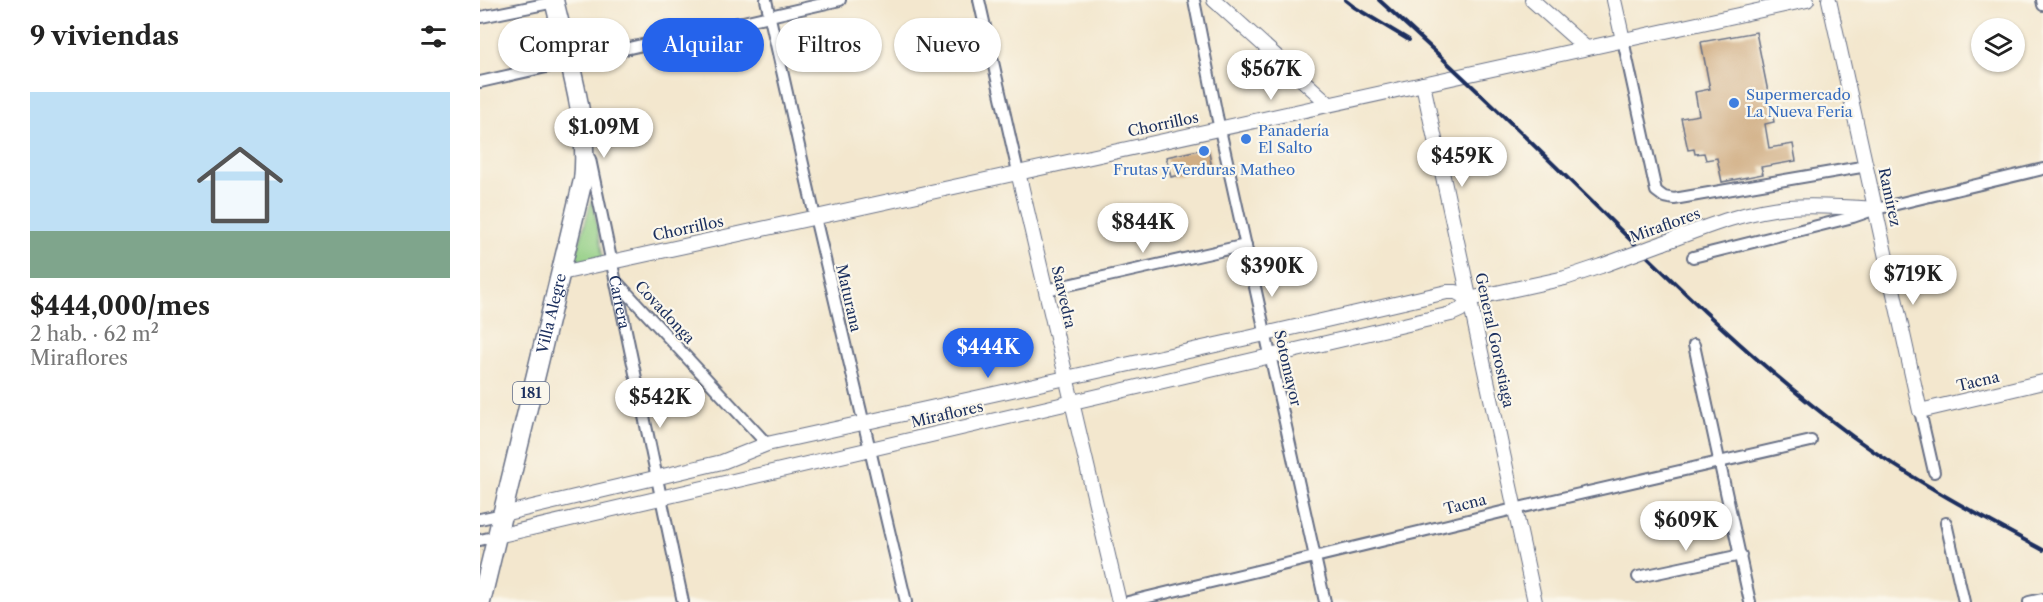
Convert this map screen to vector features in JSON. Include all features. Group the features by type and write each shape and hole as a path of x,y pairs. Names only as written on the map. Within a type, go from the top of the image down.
{"highway":[{"name":"Carrera","path":"555,1 559,18"},
{"name":"Carrera","path":"570,72 583,128"},
{"name":"Villa Alegre","path":"481,602 489,538 503,514 583,180 585,164 583,128"}],"main road":[{"path":"1214,0 1329,104"},
{"path":"1532,0 1586,48"},
{"path":"1614,0 1623,40"},
{"name":"Chorrillos","path":"561,273 1807,0"},
{"name":"Ramírez","path":"1829,0 1920,411"},
{"name":"General Gorostiaga","path":"1423,84 1535,602"},
{"name":"Saavedra","path":"1018,172 1119,602"},
{"name":"Miraflores","path":"489,538 1451,314 1460,310 1469,299 1558,280 1713,225 1768,210 1803,206 1876,208"},
{"name":"Miraflores","path":"503,514 722,462 767,444 1447,292 1456,292 1469,299"},
{"name":"Tacna","path":"1920,411 2043,382"}],"street":[{"name":"Maturana","path":"766,0 906,602"},
{"path":"630,47 840,0"},
{"name":"Saavedra","path":"979,0 1018,172"},
{"name":"Sotomayor","path":"1194,0 1220,128 1325,602"},
{"path":"2042,0 2043,5"},
{"path":"481,17 555,1"},
{"path":"1623,40 1656,191 1664,197 1674,199 1867,166"},
{"path":"480,82 522,72"},
{"name":"Carrera","path":"583,128 659,498 683,602"},
{"name":"Miraflores","path":"1693,257 1853,217 1876,208 2043,169"},
{"path":"1046,290 1246,245"},
{"name":"Covadonga","path":"615,279 767,444"},
{"path":"1694,345 1750,602"},
{"name":"Ramírez","path":"1920,411 1934,472"},
{"name":"Tacna","path":"1128,602 1514,509 1811,441"},
{"path":"480,519 503,514"},
{"path":"1946,523 1964,602"},
{"path":"1638,576 1741,555"},
{"path":"2029,602 2043,599"}],"green space":[{"path":"592,198 603,258 574,263"}],"building":[{"name":"Supermercado La Nueva Feria","path":"1756,32 1774,122 1765,124 1769,148 1793,144 1796,161 1761,167 1763,174 1722,182 1717,158 1706,160 1704,153 1695,154 1694,149 1688,150 1681,118 1699,115 1695,92 1710,89 1701,42"},
{"path":"1208,148 1212,168 1171,177 1166,157"}],"railway":[{"path":"1345,0 1409,40"},
{"path":"1379,0 1512,124 1684,292 1783,381 1852,436 1898,467 2043,550"}],"place":[{"name":"Supermercado La Nueva Feria","path":"1734,103"},
{"name":"Panadería El Salto","path":"1246,139"},
{"name":"Frutas y Verduras Matheo","path":"1204,151"}]}
